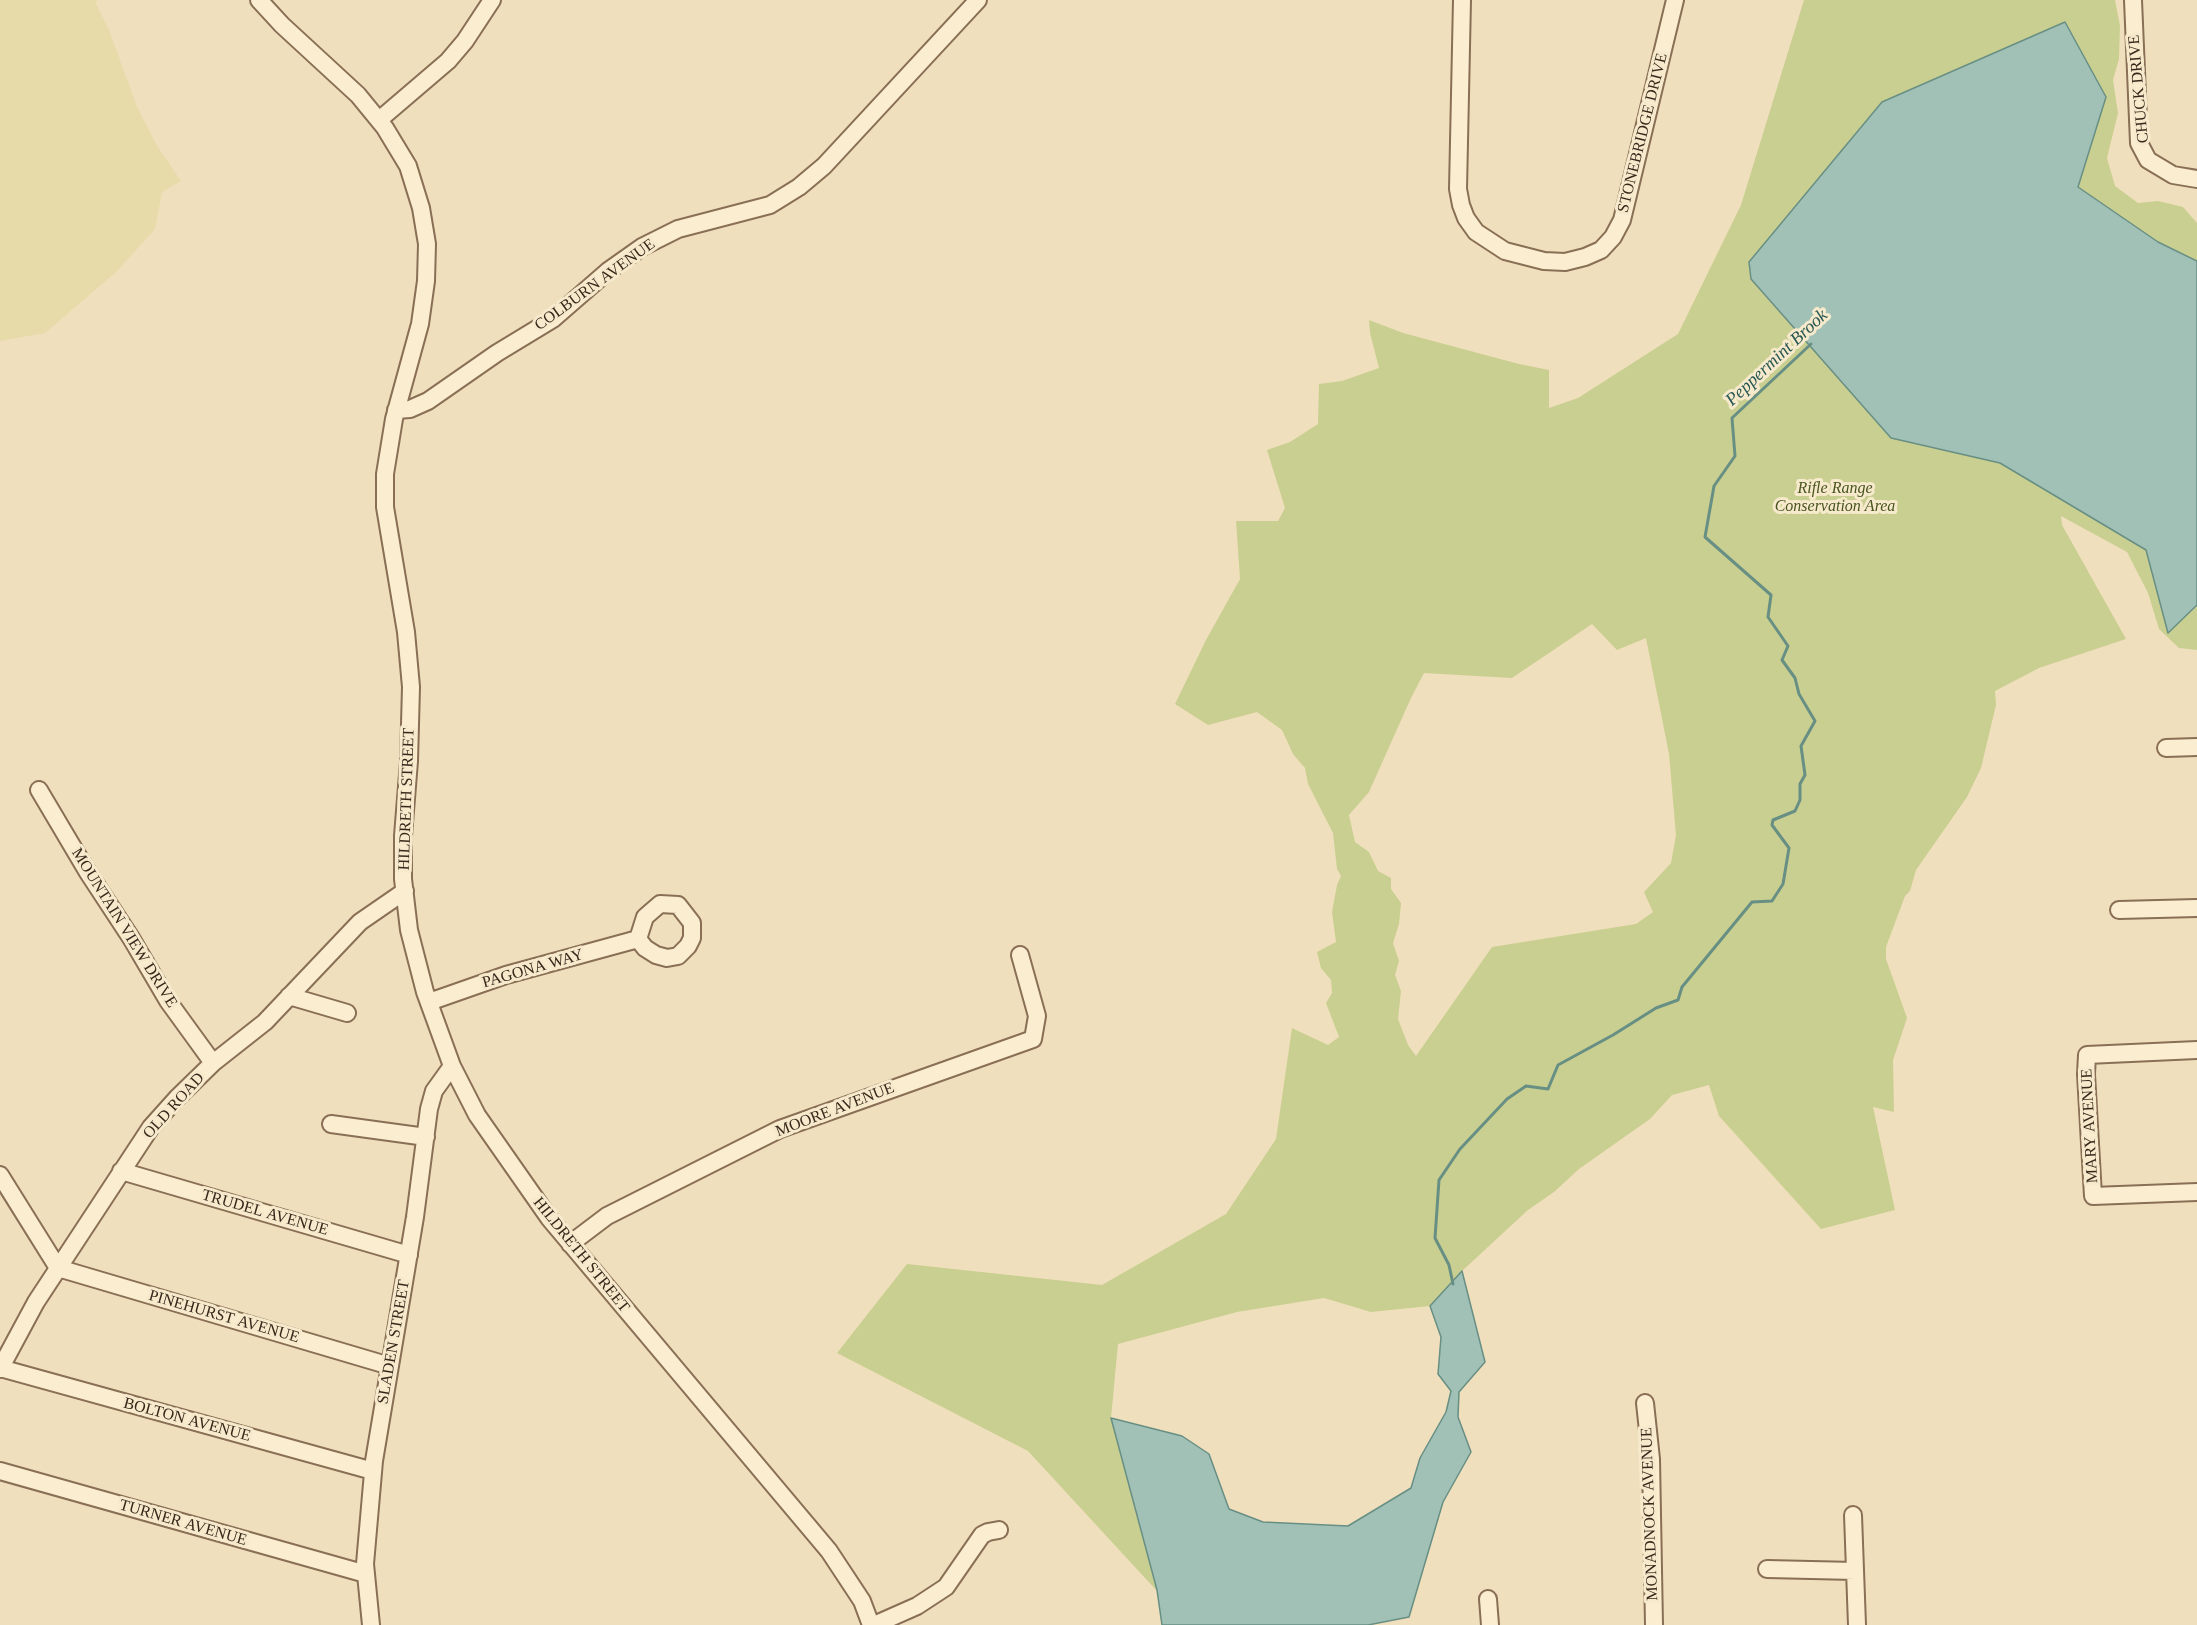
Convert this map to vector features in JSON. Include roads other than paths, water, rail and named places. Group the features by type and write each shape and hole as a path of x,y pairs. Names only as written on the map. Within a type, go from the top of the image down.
{"street":[{"name":"HILDRETH STREET","path":"259,0 282,25 358,95 379,120 408,166 421,208 426,244 426,281 420,324 396,410 385,474 385,507 406,632 411,687 409,760 403,836 409,930 429,1002 452,1066 477,1115 513,1169 570,1244 829,1551 862,1601 873,1625"},
{"path":"379,120 448,61 465,41 492,0"},
{"name":"COLBURN AVENUE","path":"396,410 410,409 428,401 497,352 553,319 608,271 642,248 678,229 770,205 799,188 824,166 978,0"},
{"name":"STONEBRIDGE DRIVE","path":"1462,0 1458,189 1466,218 1476,232 1505,251 1544,261 1565,262 1585,258 1601,250 1613,237 1622,220 1676,0"},
{"name":"CHUCK DRIVE","path":"2133,0 2139,143 2148,160 2173,175 2197,179"},
{"path":"2166,748 2197,747"},
{"name":"MOUNTAIN VIEW DRIVE","path":"39,790 168,1001 213,1063"},
{"name":"OLD ROAD","path":"0,1368 36,1302 151,1127 213,1063 255,1032 360,922 405,891"},
{"path":"2119,910 2197,908"},
{"name":"PAGONA WAY","path":"429,1002 506,975 638,939"},
{"name":"MOORE AVENUE","path":"570,1244 607,1216 780,1130 1033,1039 1037,1017 1020,955"},
{"path":"289,996 347,1013"},
{"name":"MARY AVENUE","path":"2197,1050 2087,1055 2093,1196 2197,1192"},
{"name":"SLADEN STREET","path":"372,1625 366,1574 369,1503 373,1471 409,1255 429,1109 434,1091 452,1066"},
{"path":"331,1124 426,1137"},
{"name":"TRUDEL AVENUE","path":"121,1171 409,1255"},
{"path":"0,1175 58,1268"},
{"name":"PINEHURST AVENUE","path":"58,1268 390,1366"},
{"name":"BOLTON AVENUE","path":"0,1368 373,1471"},
{"name":"MONADNOCK AVENUE","path":"1645,1403 1650,1444 1654,1625"},
{"name":"TURNER AVENUE","path":"0,1471 366,1574"},
{"path":"1853,1515 1857,1625"},
{"path":"873,1625 917,1606 946,1587 982,1535 999,1530"},
{"path":"1767,1569 1855,1571"},
{"path":"1488,1599 1490,1625"}],"water":[{"path":"2065,22 2106,97 2078,187 2158,242 2197,261 2197,605 2168,633 2146,550 2000,463 1891,438 1751,279 1749,262 1882,102"},
{"path":"1462,1271 1485,1362 1459,1392 1458,1417 1471,1452 1443,1502 1409,1617 1368,1625 1162,1625 1157,1590 1111,1418 1182,1436 1209,1454 1229,1509 1263,1522 1348,1526 1411,1488 1420,1458 1446,1412 1451,1391 1438,1374 1441,1337 1430,1306"}],"waterway":[{"name":"Peppermint Brook","path":"1453,1284 1449,1265 1435,1238 1439,1180 1460,1149 1507,1099 1526,1086 1548,1089 1558,1065 1656,1008 1678,1000 1682,987 1752,902 1772,901 1783,884 1789,848 1772,825 1773,820 1795,811 1800,800 1800,784 1805,775 1801,746 1815,721 1799,694 1795,678 1782,660 1788,646 1768,617 1771,595 1705,537 1714,486 1735,456 1732,418 1811,344"}],"park label":[{"name":"Rifle Range Conservation Area","path":"1835,498"}]}
